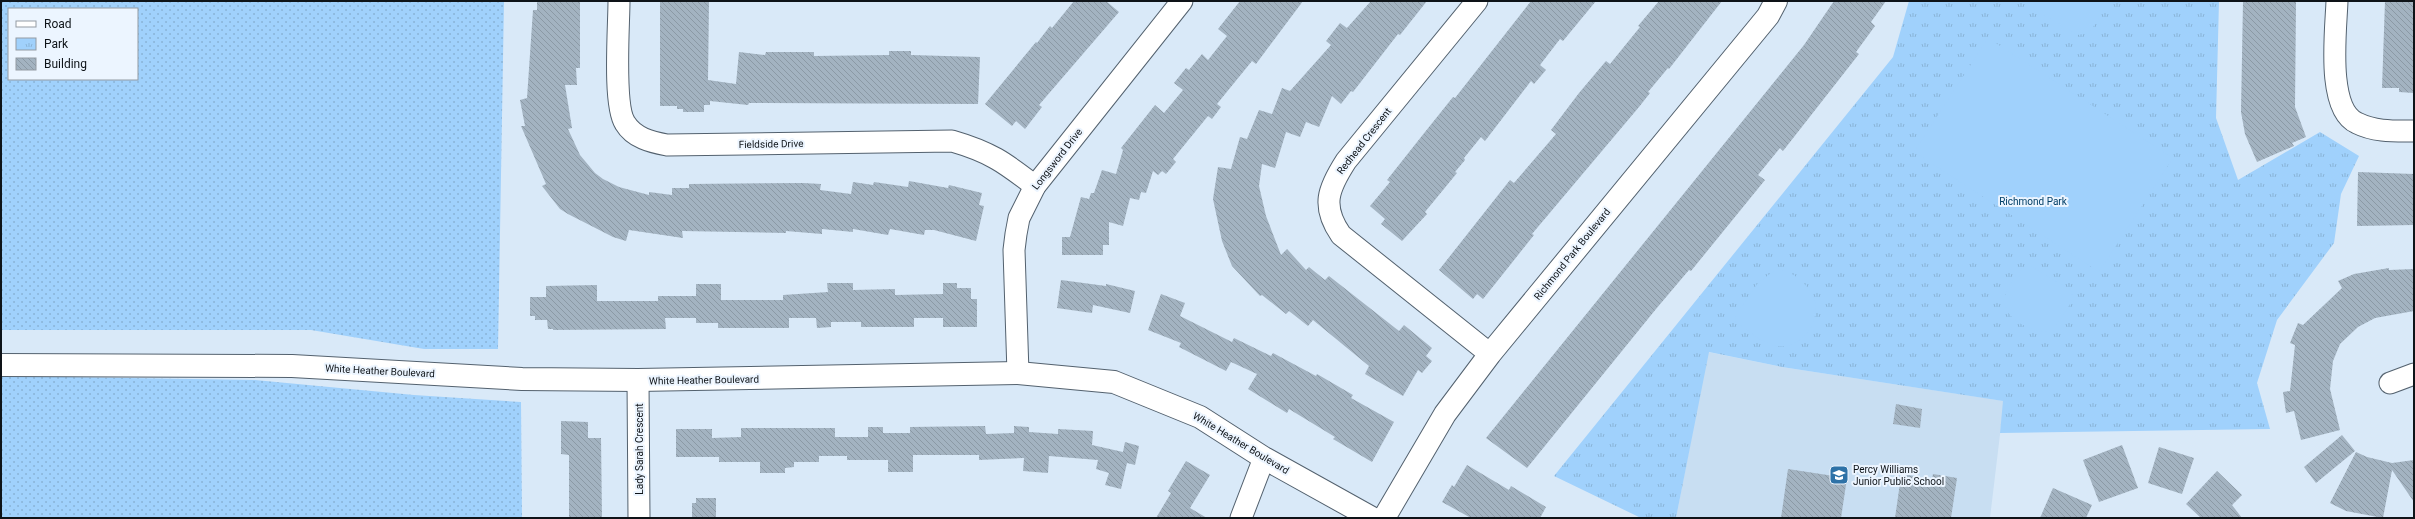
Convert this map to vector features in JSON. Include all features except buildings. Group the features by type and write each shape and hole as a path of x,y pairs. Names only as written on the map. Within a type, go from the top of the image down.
{"street":[{"name":"Fieldside Drive","path":"619,1 619,91 621,110 624,123 634,133 648,141 667,145 952,141 981,150 999,159 1035,186"},
{"name":"Longsword Drive","path":"1018,373 1014,250 1019,218 1035,186 1182,1"},
{"name":"Redhead Crescent","path":"1477,1 1346,161 1332,182 1328,204 1331,220 1341,235 1490,354"},
{"name":"Richmond Park Boulevard","path":"1384,518 1445,414 1490,354 1768,16 1776,1"},
{"path":"2337,1 2336,78 2338,100 2346,114 2356,123 2381,131 2414,131"},
{"name":"White Heather Boulevard","path":"1,365 292,366 522,379 638,380 1018,373 1114,382 1200,417 1264,458 1372,518"},
{"path":"2390,383 2414,374"},
{"name":"Lady Sarah Crescent","path":"638,380 639,518"},
{"path":"1241,518 1264,458"}],"shaded area":[{"name":"Percy Williams Junior Public School","path":"1708,352 1782,367 2004,401 1990,518 1676,518"}],"green space":[{"path":"1,1 504,1 498,349 424,349 311,330 1,330"},
{"name":"Richmond Park","path":"1909,1 2219,1 2216,118 2238,180 2320,132 2359,156 2341,194 2334,243 2277,320 2257,383 2270,429 2000,433 2003,401 1782,367 1709,352 1676,518 1641,518 1554,476 1893,57"},
{"path":"2035,1 2110,1 2089,33 2077,35 2043,14"},
{"path":"1988,38 2173,158 2099,272 1914,152"},
{"path":"2027,264 2071,290 2073,299 2056,326 2048,331 2043,332 2035,330 2016,321 2009,314 2006,306 2005,297 2012,280"},
{"path":"1775,270 1788,272 1800,280 1810,291 1816,305 1816,313 1810,328 1805,335 1792,344 1784,346 1776,346 1760,339 1736,322 1735,316 1758,283"},
{"path":"1,376 255,380 414,395 521,402 522,518 1,518"}],"place":[{"name":"Percy Williams Junior Public School","path":"1839,475"}]}
